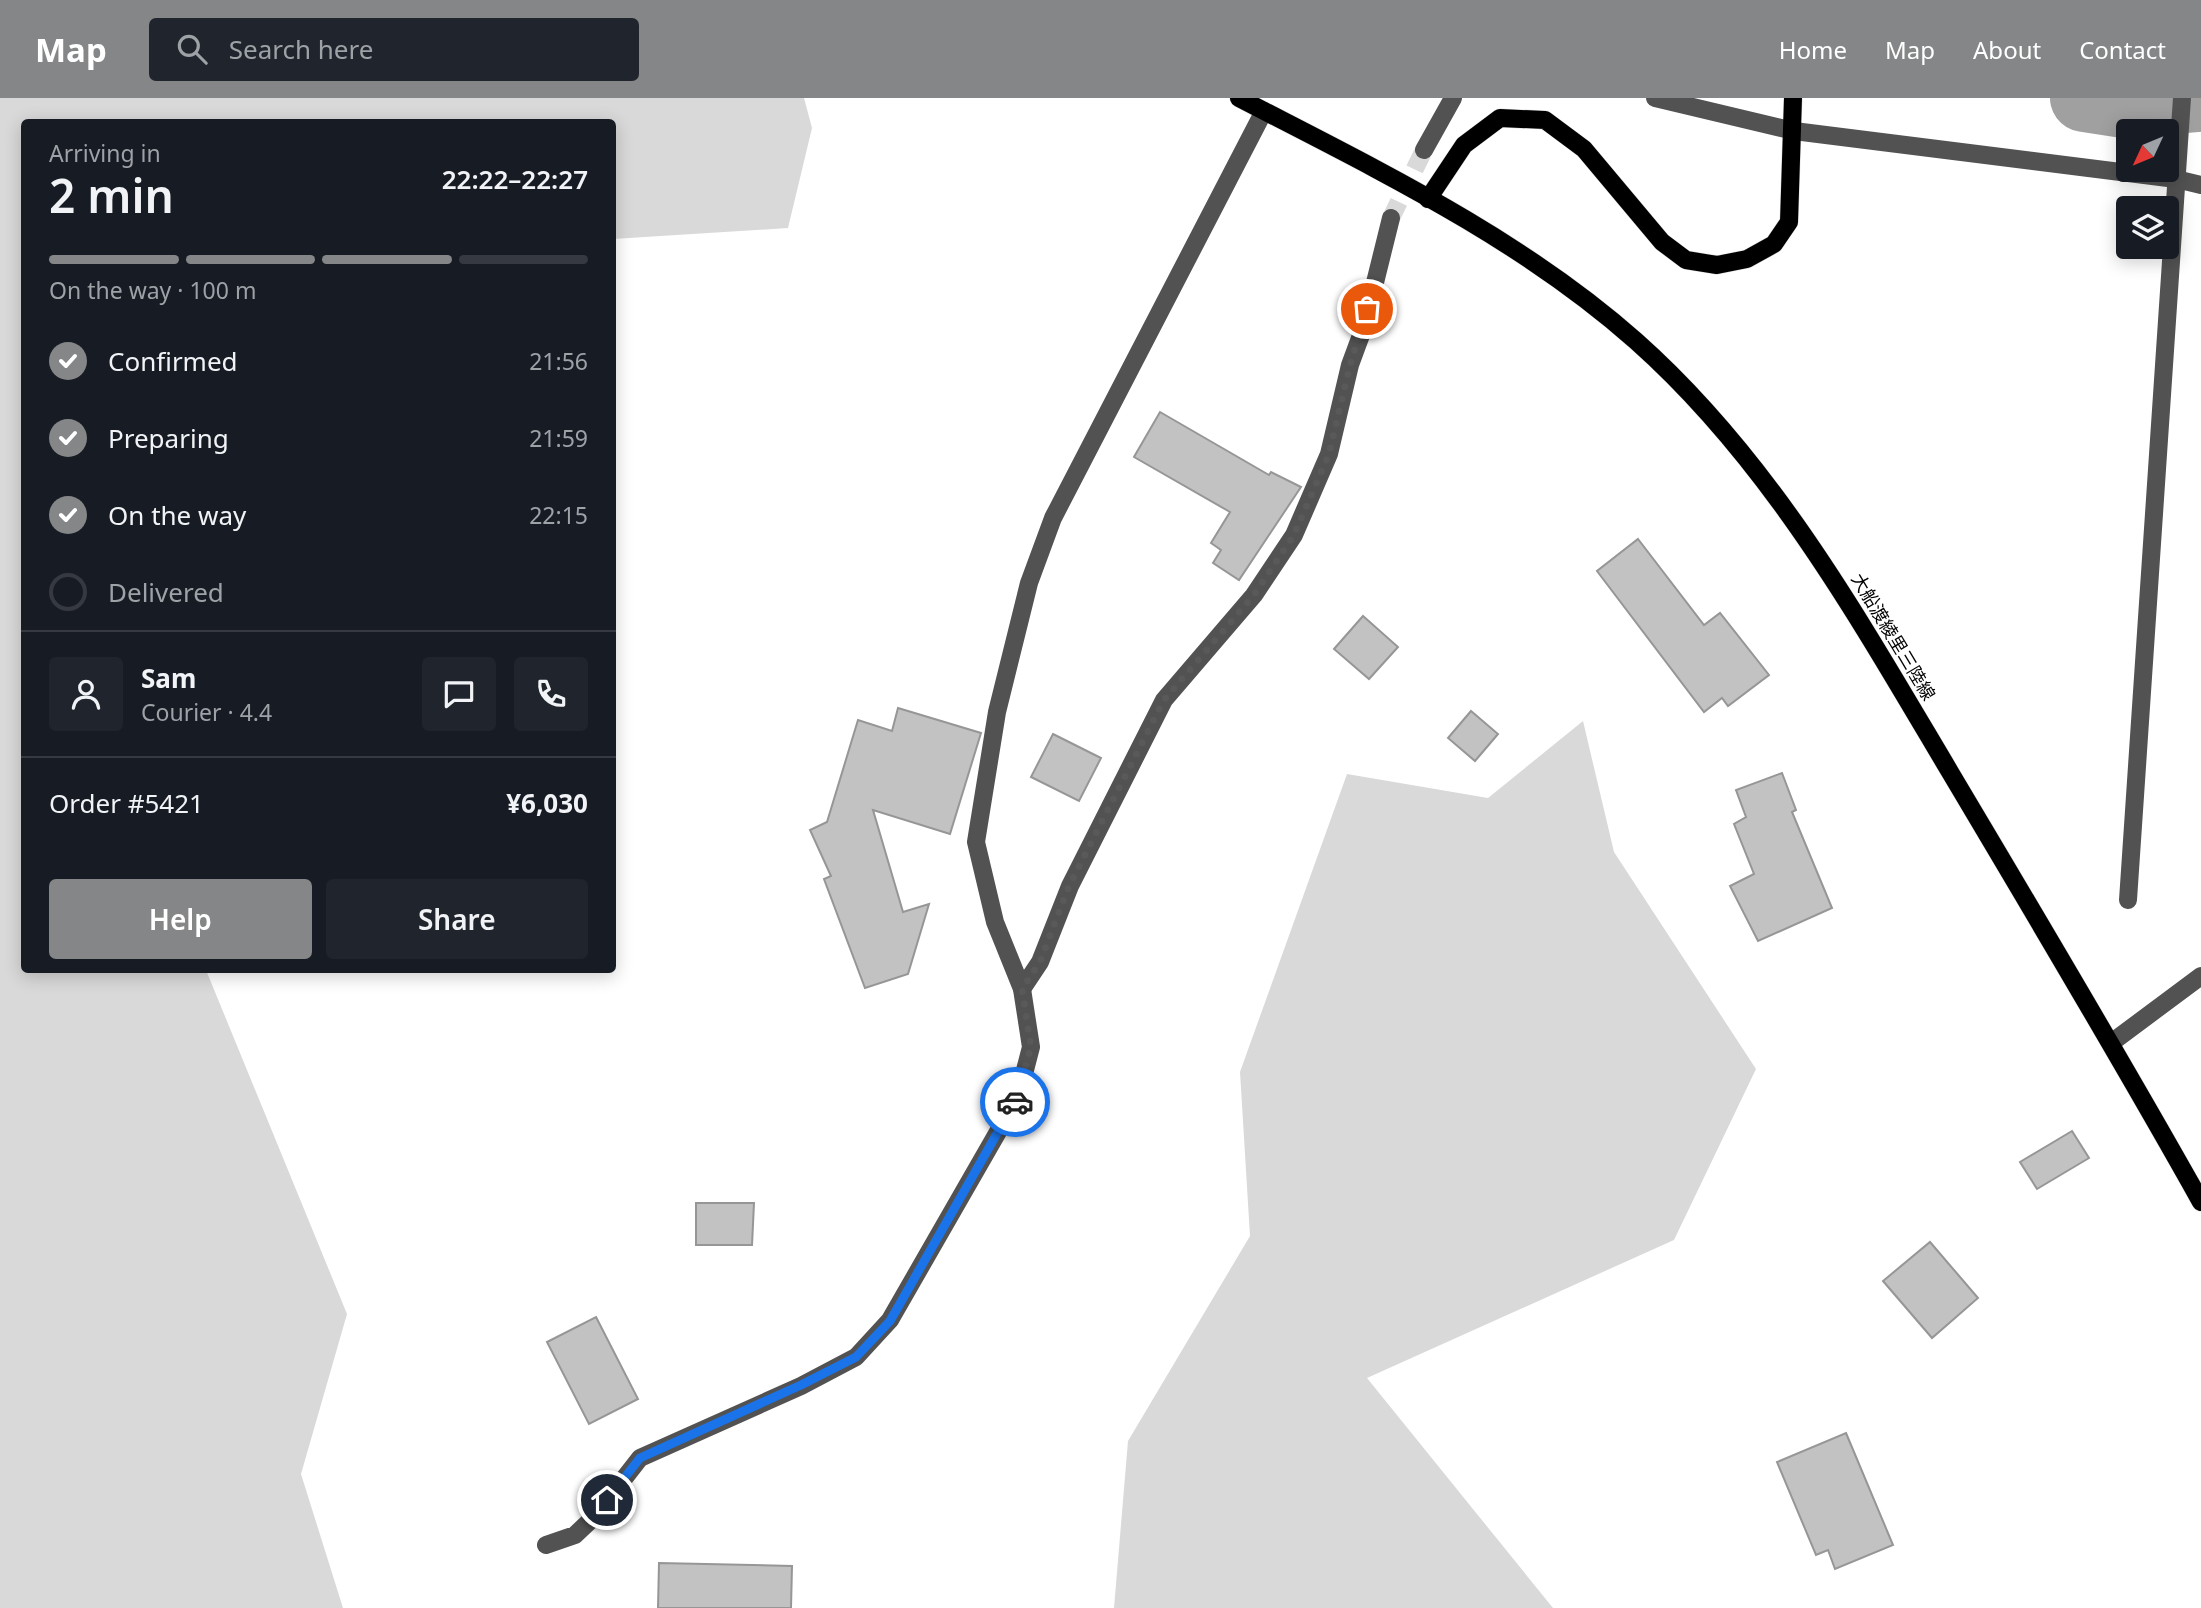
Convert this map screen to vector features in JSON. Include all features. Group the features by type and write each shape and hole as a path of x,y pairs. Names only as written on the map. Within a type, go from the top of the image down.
{"main road":[{"name":"大船渡綾里三陸線","path":"1239,98 1531,259 1634,340 1709,412 1791,514 1857,614 2111,1043 2201,1202"},
{"path":"1428,200 1464,145 1500,118 1545,120 1584,149 1661,242 1686,260 1717,265 1747,259 1774,244 1789,222 1794,104"}],"street":[{"path":"1424,150 1453,98"},
{"path":"1654,98 1794,131 2116,166"},
{"path":"2179,135 2182,98"},
{"path":"546,1545 575,1535 594,1517 640,1458 856,1357 890,1321 1018,1097 1031,1047 1022,989 995,922 976,842 997,712 1030,583 1053,519 1264,111"},
{"path":"2179,174 2201,185"},
{"path":"2129,900 2175,182"},
{"path":"1022,989 1040,962 1069,886 1164,700 1254,595 1294,535 1329,454 1350,365 1364,327 1371,290 1391,218"},
{"path":"2111,1043 2201,976"}],"shaded area":[{"path":"0,98 804,98 812,128 788,228 616,239 616,119 21,119 21,973 207,973 347,1314 301,1474 343,1608 0,1608"},
{"path":"1583,721 1614,852 1756,1069 1674,1240 1367,1378 1553,1608 1114,1608 1128,1441 1250,1236 1240,1072 1347,774 1488,798"}],"building":[{"path":"1160,412 1269,475 1271,472 1301,487 1239,580 1213,563 1221,550 1211,543 1230,512 1134,457"},
{"path":"1638,539 1704,625 1720,613 1769,675 1728,706 1722,698 1704,712 1597,571"},
{"path":"1363,616 1398,647 1369,679 1334,649"},
{"path":"898,708 981,733 950,834 873,810 903,912 929,904 908,974 865,988 824,879 831,876 810,830 827,822 858,720 892,731"},
{"path":"1471,711 1498,734 1475,761 1448,738"},
{"path":"1053,734 1101,758 1079,801 1031,777"},
{"path":"1782,773 1796,810 1792,812 1832,908 1758,941 1730,886 1754,874 1734,824 1746,817 1736,790"},
{"path":"2072,1131 2089,1158 2037,1189 2020,1162"},
{"path":"696,1203 754,1203 752,1245 696,1245"},
{"path":"1930,1242 1978,1298 1932,1338 1883,1281"},
{"path":"596,1317 638,1399 589,1424 547,1342"},
{"path":"1846,1433 1893,1545 1835,1569 1828,1550 1816,1555 1777,1462"},
{"path":"659,1563 792,1566 791,1608 658,1608"}],"waterway":[{"path":"2084,98 2123,104 2196,98"}],"tunnel":[{"path":"1391,218 1424,150"}],"way so far":[{"path":"1015,1102 1031,1047 1022,989 1040,962 1069,886 1164,700 1254,595 1294,535 1329,454 1350,365 1364,327 1367,309"}],"route":[{"path":"607,1500 640,1458 856,1357 890,1321 1015,1102"}]}
